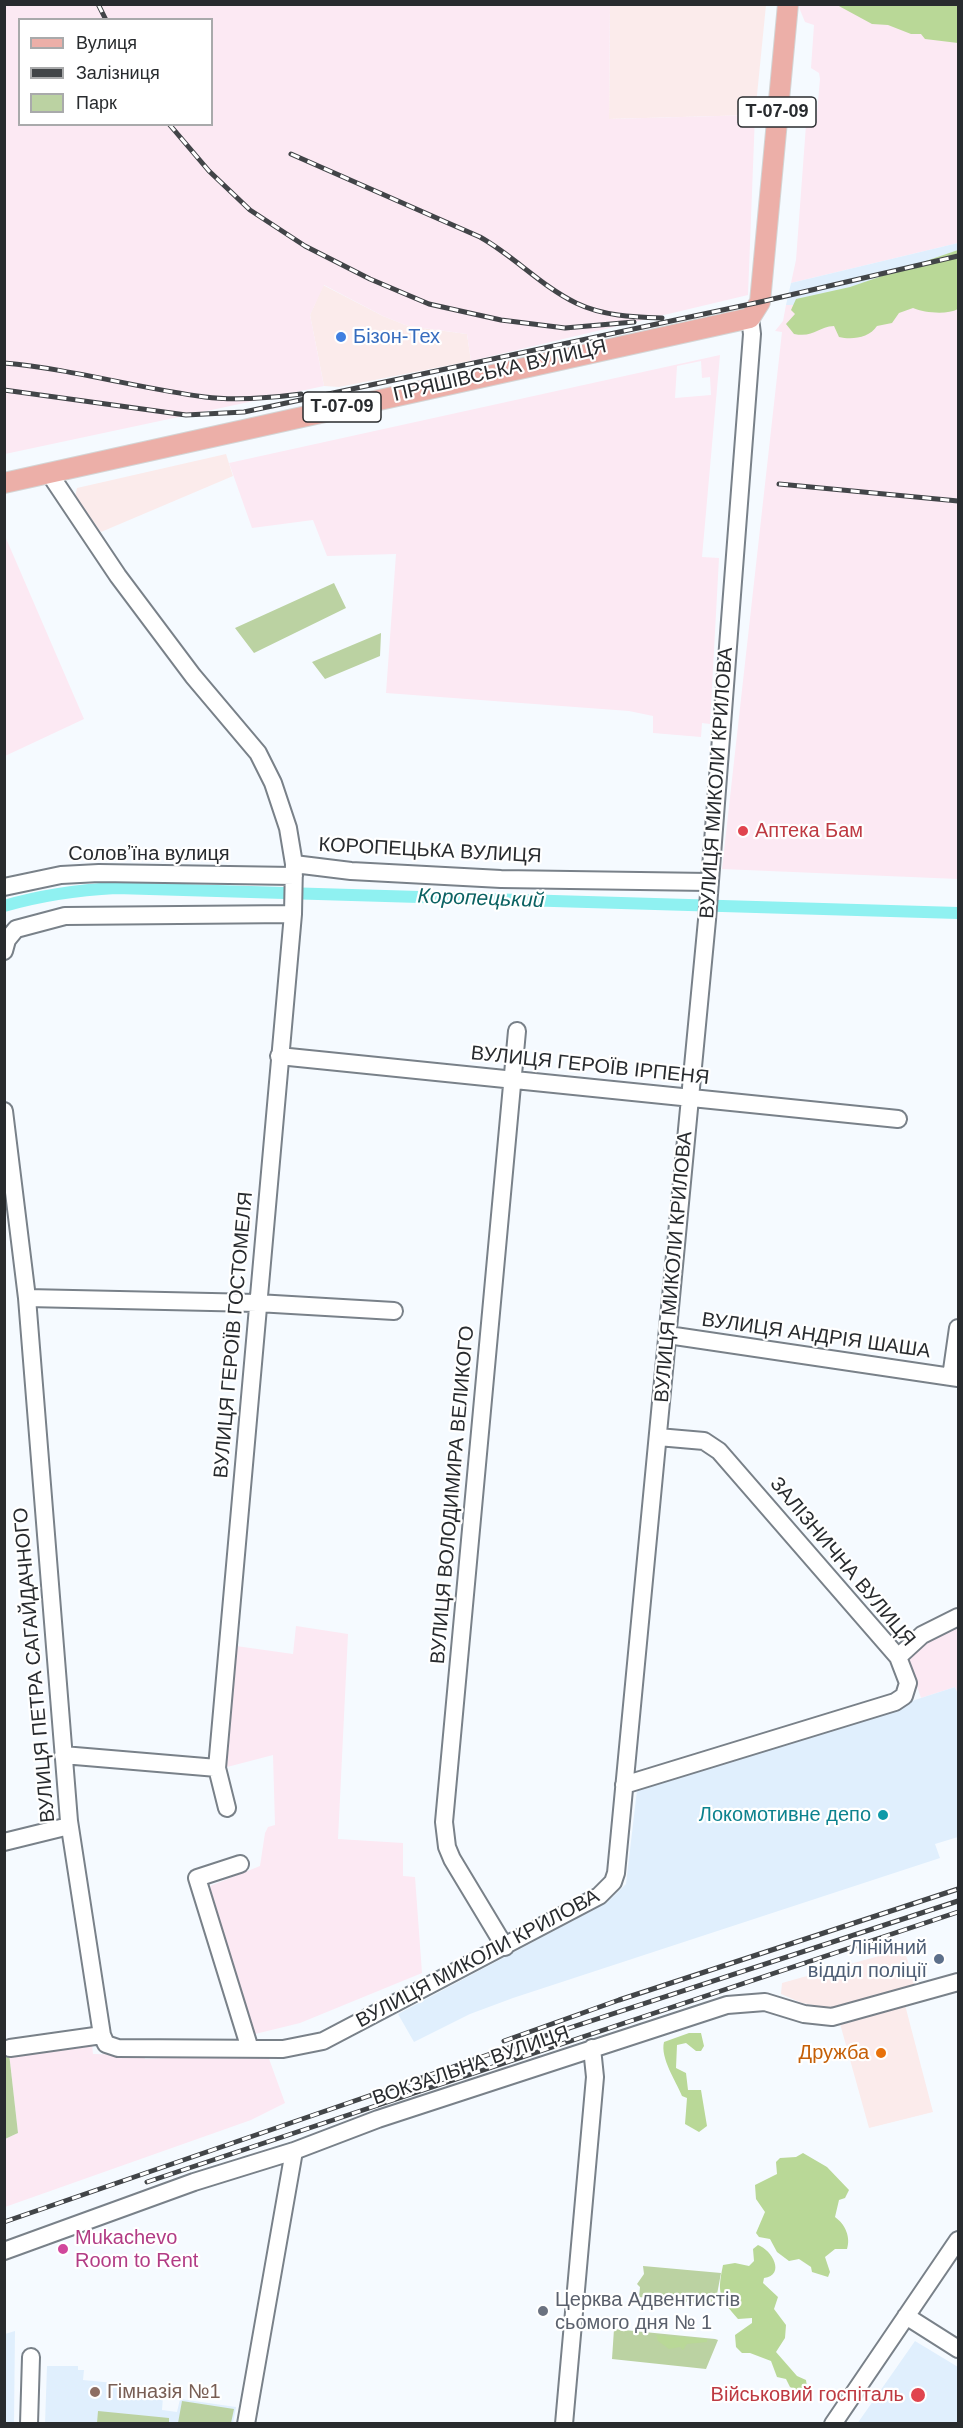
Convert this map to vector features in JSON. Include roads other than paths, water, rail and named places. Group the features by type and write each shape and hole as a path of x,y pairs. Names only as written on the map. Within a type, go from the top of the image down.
{"main road":[{"name":"ВУЛИЦЯ МИКОЛИ КРИЛОВА","path":"750,318 760,302 788,4"},
{"name":"ПРЯШІВСЬКА ВУЛИЦЯ","path":"4,483 750,318"}],"street":[{"name":"ВУЛИЦЯ МИКОЛИ КРИЛОВА","path":"102,2035 106,2044 118,2048 283,2049 323,2041 599,1896 613,1882 618,1861 707,920 752,334 750,318"},
{"name":"КОРОПЕЦЬКА ВУЛИЦЯ","path":"49,473 118,576 186,667 258,753 273,783 288,828 294,889 351,871 709,888"},
{"name":"Соловʼїна вулиця","path":"4,887 42,878 99,873 294,889"},
{"path":"4,951 7,940 16,929 65,916 294,889"},
{"name":"ВУЛИЦЯ ГЕРОЇВ ГОСТОМЕЛЯ","path":"227,1808 217,1768 294,889"},
{"name":"ВУЛИЦЯ ВОЛОДИМИРА ВЕЛИКОГО","path":"505,1947 452,1859 445,1841 444,1822 517,1031"},
{"name":"ВУЛИЦЯ ГЕРОЇВ ІРПЕНЯ","path":"279,1056 898,1119"},
{"name":"ВУЛИЦЯ ПЕТРА САГАЙДАЧНОГО","path":"4,1111 27,1298 69,1826 102,2035"},
{"path":"27,1298 258,1303 394,1311"},
{"path":"955,1377 958,1328"},
{"name":"ВУЛИЦЯ АНДРІЯ ШАША","path":"668,1335 955,1377"},
{"name":"ЗАЛІЗНИЧНА ВУЛИЦЯ","path":"624,1785 895,1702 904,1696 908,1683 898,1657 719,1450 704,1442 658,1437"},
{"path":"898,1657 922,1635 958,1617"},
{"path":"63,1755 217,1768"},
{"path":"4,1842 69,1826"},
{"path":"240,1864 197,1878 250,2049"},
{"name":"ВОКЗАЛЬНА ВУЛИЦЯ","path":"4,2251 194,2182 294,2151 378,2119 740,2002 765,2002 804,2014 832,2017 958,1982"},
{"path":"10,2048 102,2035"},
{"path":"564,2424 595,2077 592,2048"},
{"path":"246,2424 294,2151"},
{"path":"833,2424 958,2240"},
{"path":"906,2316 958,2349"},
{"path":"29,2424 31,2357"}],"waterway":[{"name":"Коропецький","path":"4,906 60,894 116,888 958,913"}],"railway":[{"path":"98,4 105,18"},
{"path":"171,126 209,171 250,210 305,246 370,279 429,304 501,320 565,328 634,322"},
{"path":"291,154 480,237 551,288 576,303 607,313 662,318"},
{"path":"4,390 186,415 244,412 760,302 958,256"},
{"path":"4,363 205,397 229,399 301,394"},
{"path":"779,484 958,501"},
{"path":"504,2041 619,2000 958,1889"},
{"path":"4,2222 499,2051 958,1901"},
{"path":"147,2182 958,1912"}],"place":[{"name":"Бізон-Тех","path":"341,337"},
{"name":"Аптека Бам","path":"743,831"},
{"name":"Локомотивне депо","path":"883,1815"},
{"name":"Лінійний відділ поліції","path":"939,1959"},
{"name":"Дружба","path":"881,2053"},
{"name":"Mukachevo Room to Rent","path":"63,2249"},
{"name":"Церква Адвентистів сьомого дня № 1","path":"543,2311"},
{"name":"Гімназія №1","path":"95,2392"},
{"name":"Військовий госпіталь","path":"918,2395"}]}
